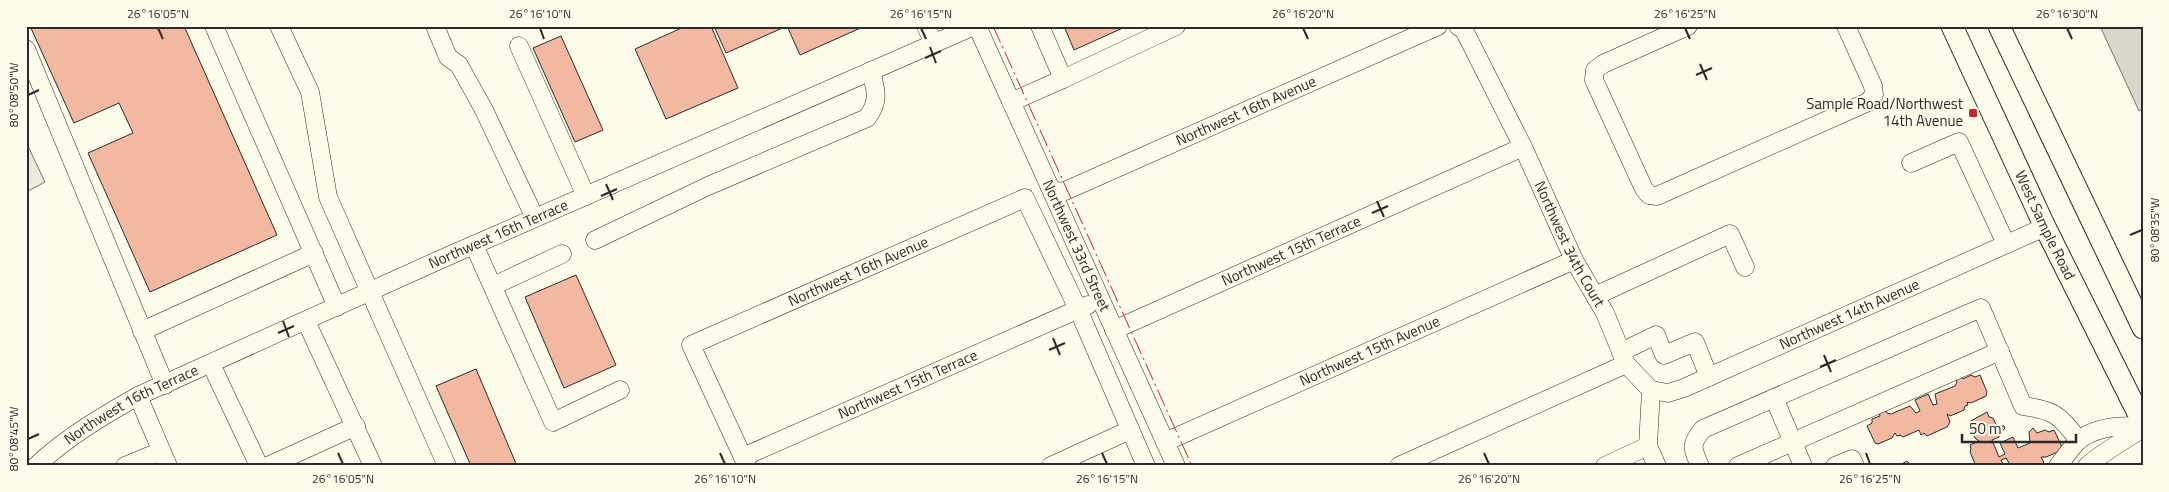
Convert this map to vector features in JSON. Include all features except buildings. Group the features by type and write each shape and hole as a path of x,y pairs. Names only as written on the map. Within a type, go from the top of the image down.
{"main road":[{"name":"West Sample Road","path":"1952,26 2045,227 2143,423"},
{"path":"1999,26 2143,328"}],"street":[{"path":"214,26 337,307"},
{"path":"279,26 310,92 328,198 447,466"},
{"path":"435,26 448,57 459,65 484,110 535,218"},
{"path":"926,26 934,44"},
{"name":"Northwest 16th Terrace","path":"36,466 58,445 100,417 138,396 535,218 976,26"},
{"name":"Northwest 33rd Street","path":"976,26 1176,466"},
{"path":"1040,26 1063,79"},
{"path":"1012,102 1176,26"},
{"name":"Northwest 16th Avenue","path":"1053,192 1065,191 1438,26"},
{"name":"Northwest 34th Court","path":"1458,26 1464,30 1523,147 1574,260 1605,313 1624,358 1651,390"},
{"path":"1688,26 1603,64 1595,70 1594,80 1644,189 1649,195 1657,196 1868,102 1874,96 1873,86 1850,28"},
{"path":"519,46 586,196"},
{"path":"26,49 165,385"},
{"path":"596,240 708,186 867,118 875,106 875,88 871,71"},
{"path":"1911,163 1959,142 2006,244"},
{"name":"Northwest 15th Terrace","path":"1114,330 1523,147"},
{"name":"Northwest 16th Avenue","path":"745,462 691,345 1025,198 1078,309"},
{"name":"Northwest 14th Avenue","path":"1651,390 1668,394 2045,227"},
{"path":"1595,296 1730,234 1745,267"},
{"path":"474,245 553,422 620,390"},
{"path":"142,331 314,253"},
{"path":"493,286 562,254"},
{"name":"Northwest 15th Avenue","path":"1165,442 1574,260"},
{"name":"Northwest 15th Terrace","path":"745,462 1100,300"},
{"path":"1700,466 1693,448 1694,439 1703,428 1982,308 2023,406 2058,415 2079,440"},
{"path":"1078,309 1146,466"},
{"path":"306,321 373,466"},
{"path":"1399,466 1624,358 1656,335 1664,355 1695,342 1709,377"},
{"path":"1738,466 2000,351"},
{"path":"211,364 259,466"},
{"path":"1651,390 1648,446 1657,466"},
{"path":"125,466 164,458 138,396"},
{"path":"1774,398 1802,466"},
{"path":"268,466 356,426"},
{"path":"2058,466 2079,440 2103,428 2115,426 2143,428"},
{"path":"2087,466 2101,453 2120,444 2143,428"},
{"path":"1051,466 1130,430"},
{"path":"1605,466 1648,446"},
{"path":"1835,466 1852,459 1855,466"}],"shaded area":[{"path":"2100,26 2143,26 2143,108 2139,111"},
{"path":"26,142 45,182 26,192"}],"power":[{"path":"993,26 1192,466"}],"place":[{"name":"Sample Road/Northwest 14th Avenue","path":"1973,113"}]}
